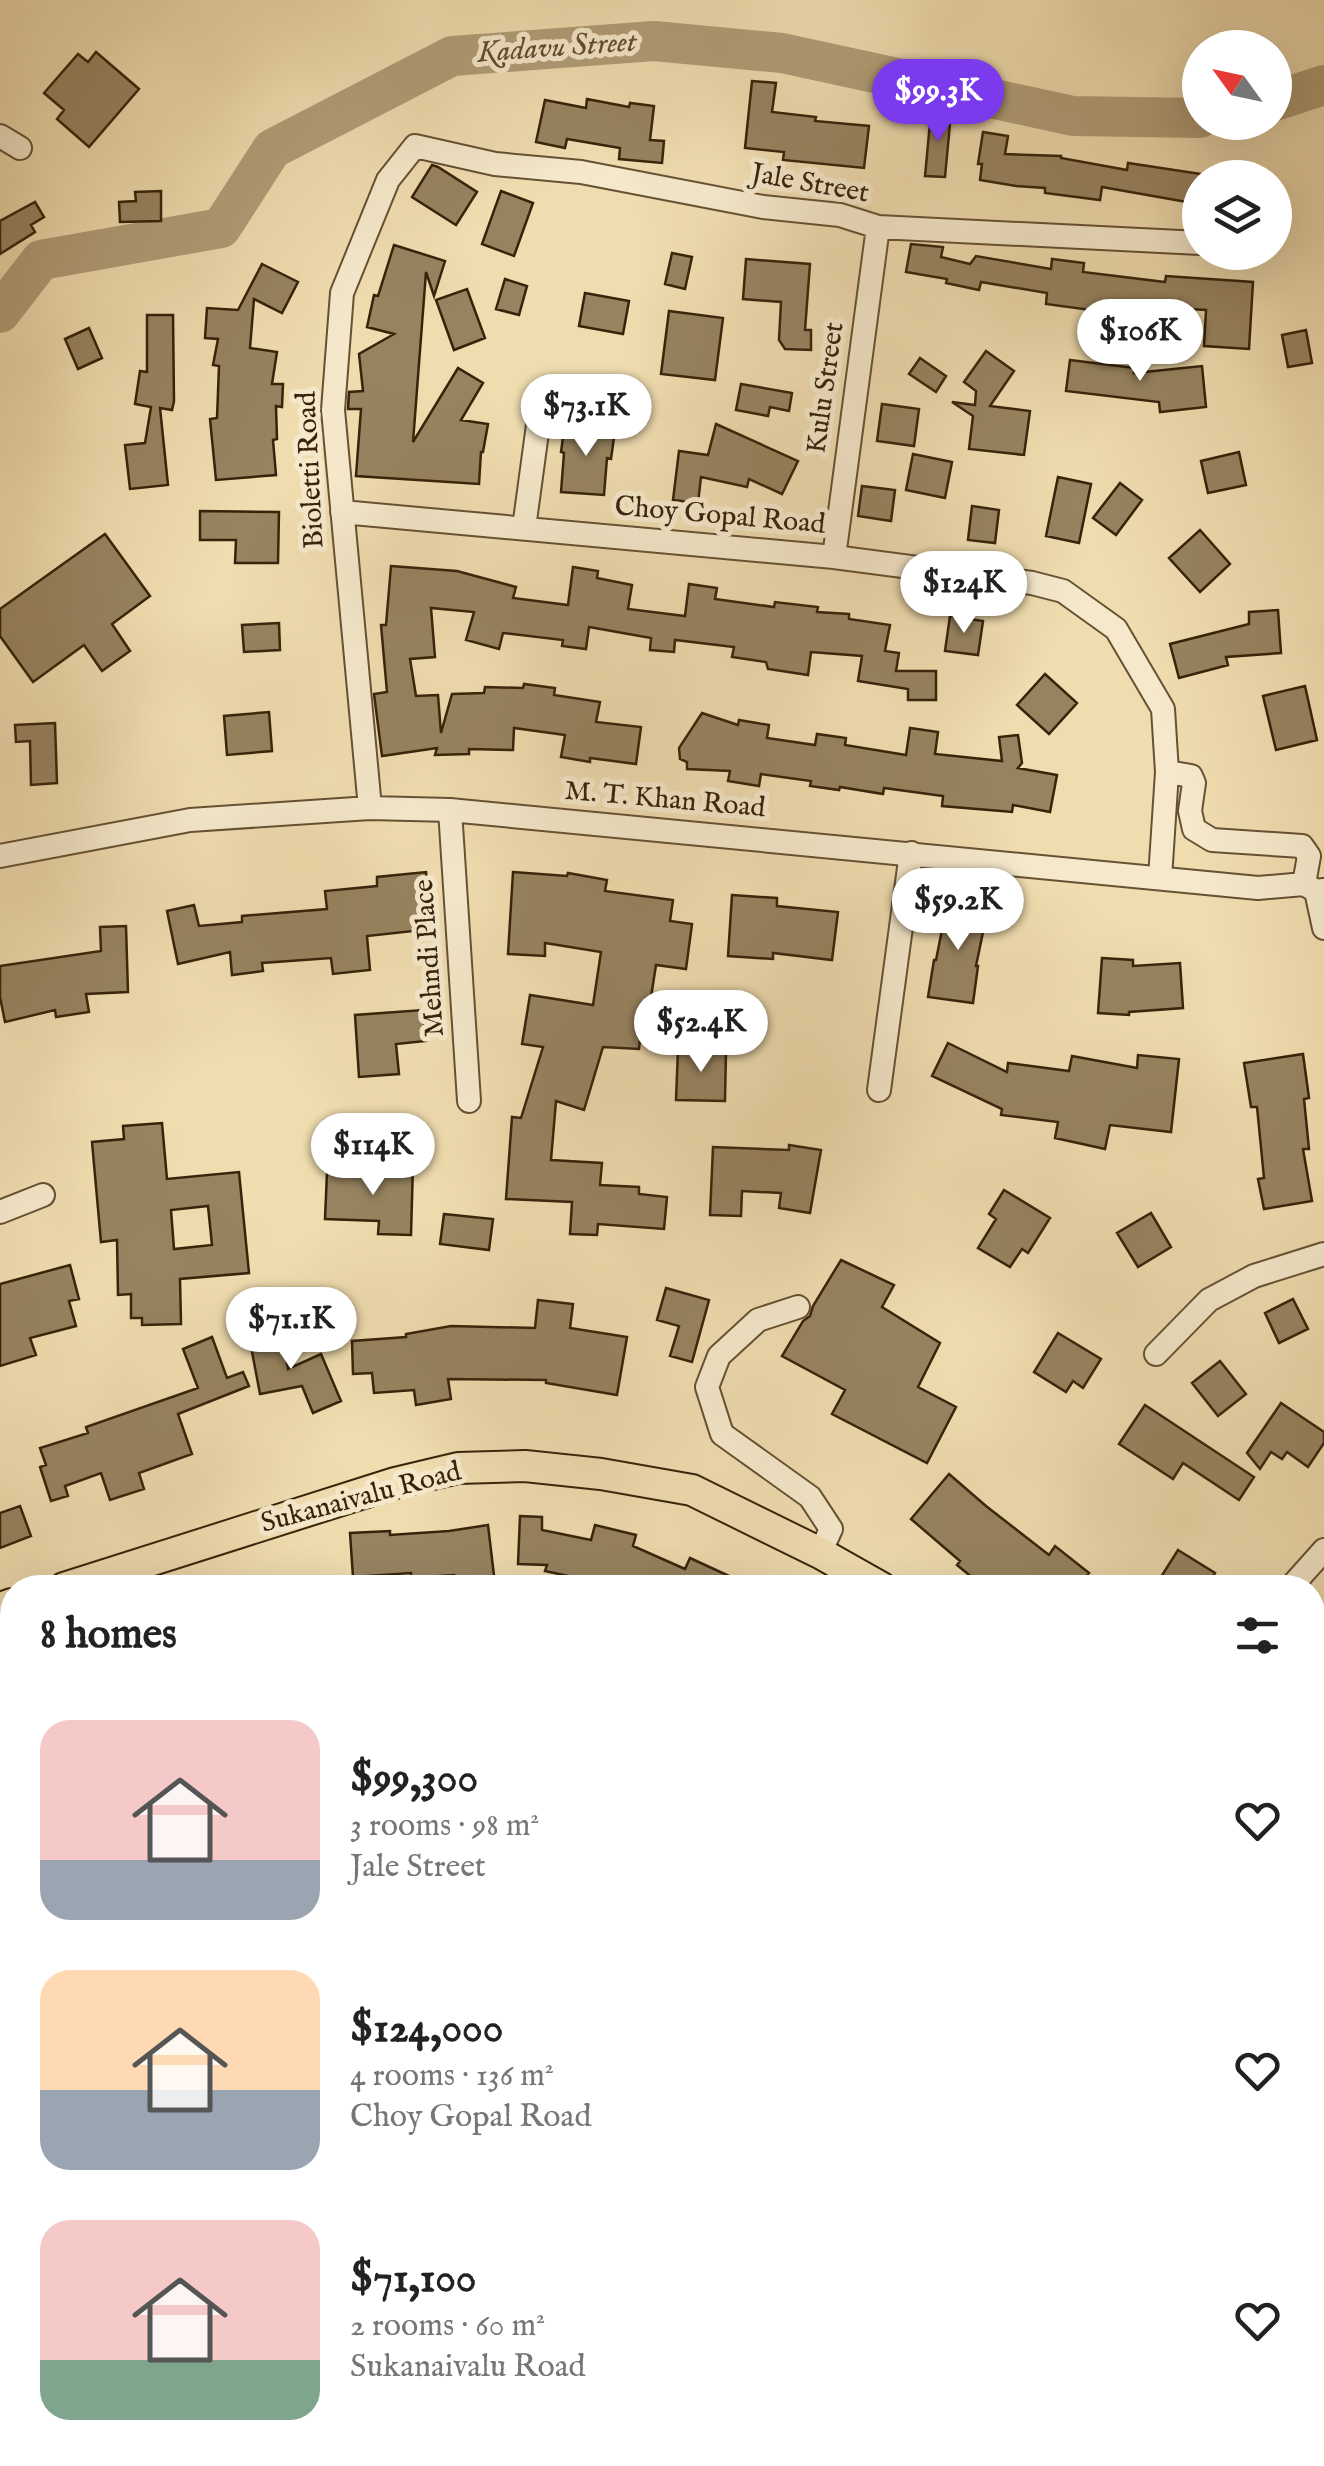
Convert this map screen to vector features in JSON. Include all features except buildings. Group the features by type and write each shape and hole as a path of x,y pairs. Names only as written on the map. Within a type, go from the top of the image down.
{"main road":[{"name":"Sukanaivalu Road","path":"105,1575 395,1482 458,1468 525,1466 692,1490 859,1575"}],"street":[{"name":"Jale Street","path":"415,146 495,164 581,172 763,206 840,215 878,226 1182,242"},
{"name":"Bioletti Road","path":"370,808 333,410 342,293 388,180 415,146"},
{"name":"Kulu Street","path":"834,557 878,226"},
{"path":"524,528 541,403"},
{"name":"Choy Gopal Road","path":"342,512 834,557 1032,583 1063,591 1116,630 1163,709 1167,772 1160,878"},
{"path":"1167,772 1191,776 1194,829 1212,840 1302,846 1309,856 1324,928"},
{"name":"M. T. Khan Road","path":"0,856 190,820 370,808 450,810 1258,888 1315,888"},
{"name":"Mehndi Place","path":"450,810 470,1101"},
{"path":"879,1090 911,854"},
{"path":"0,1212 44,1196"},
{"path":"1156,1354 1210,1300 1254,1276 1324,1254"},
{"path":"798,1306 758,1320 718,1356 707,1387 722,1434 810,1497 830,1529 820,1553"},
{"path":"1302,1575 1324,1550"}],"waterway":[{"name":"Kadavu Street","path":"0,313 41,260 221,228 272,149 452,56 654,41 782,53 1073,116 1182,118"},
{"name":"Kadavu Street","path":"1292,95 1324,85"}]}
